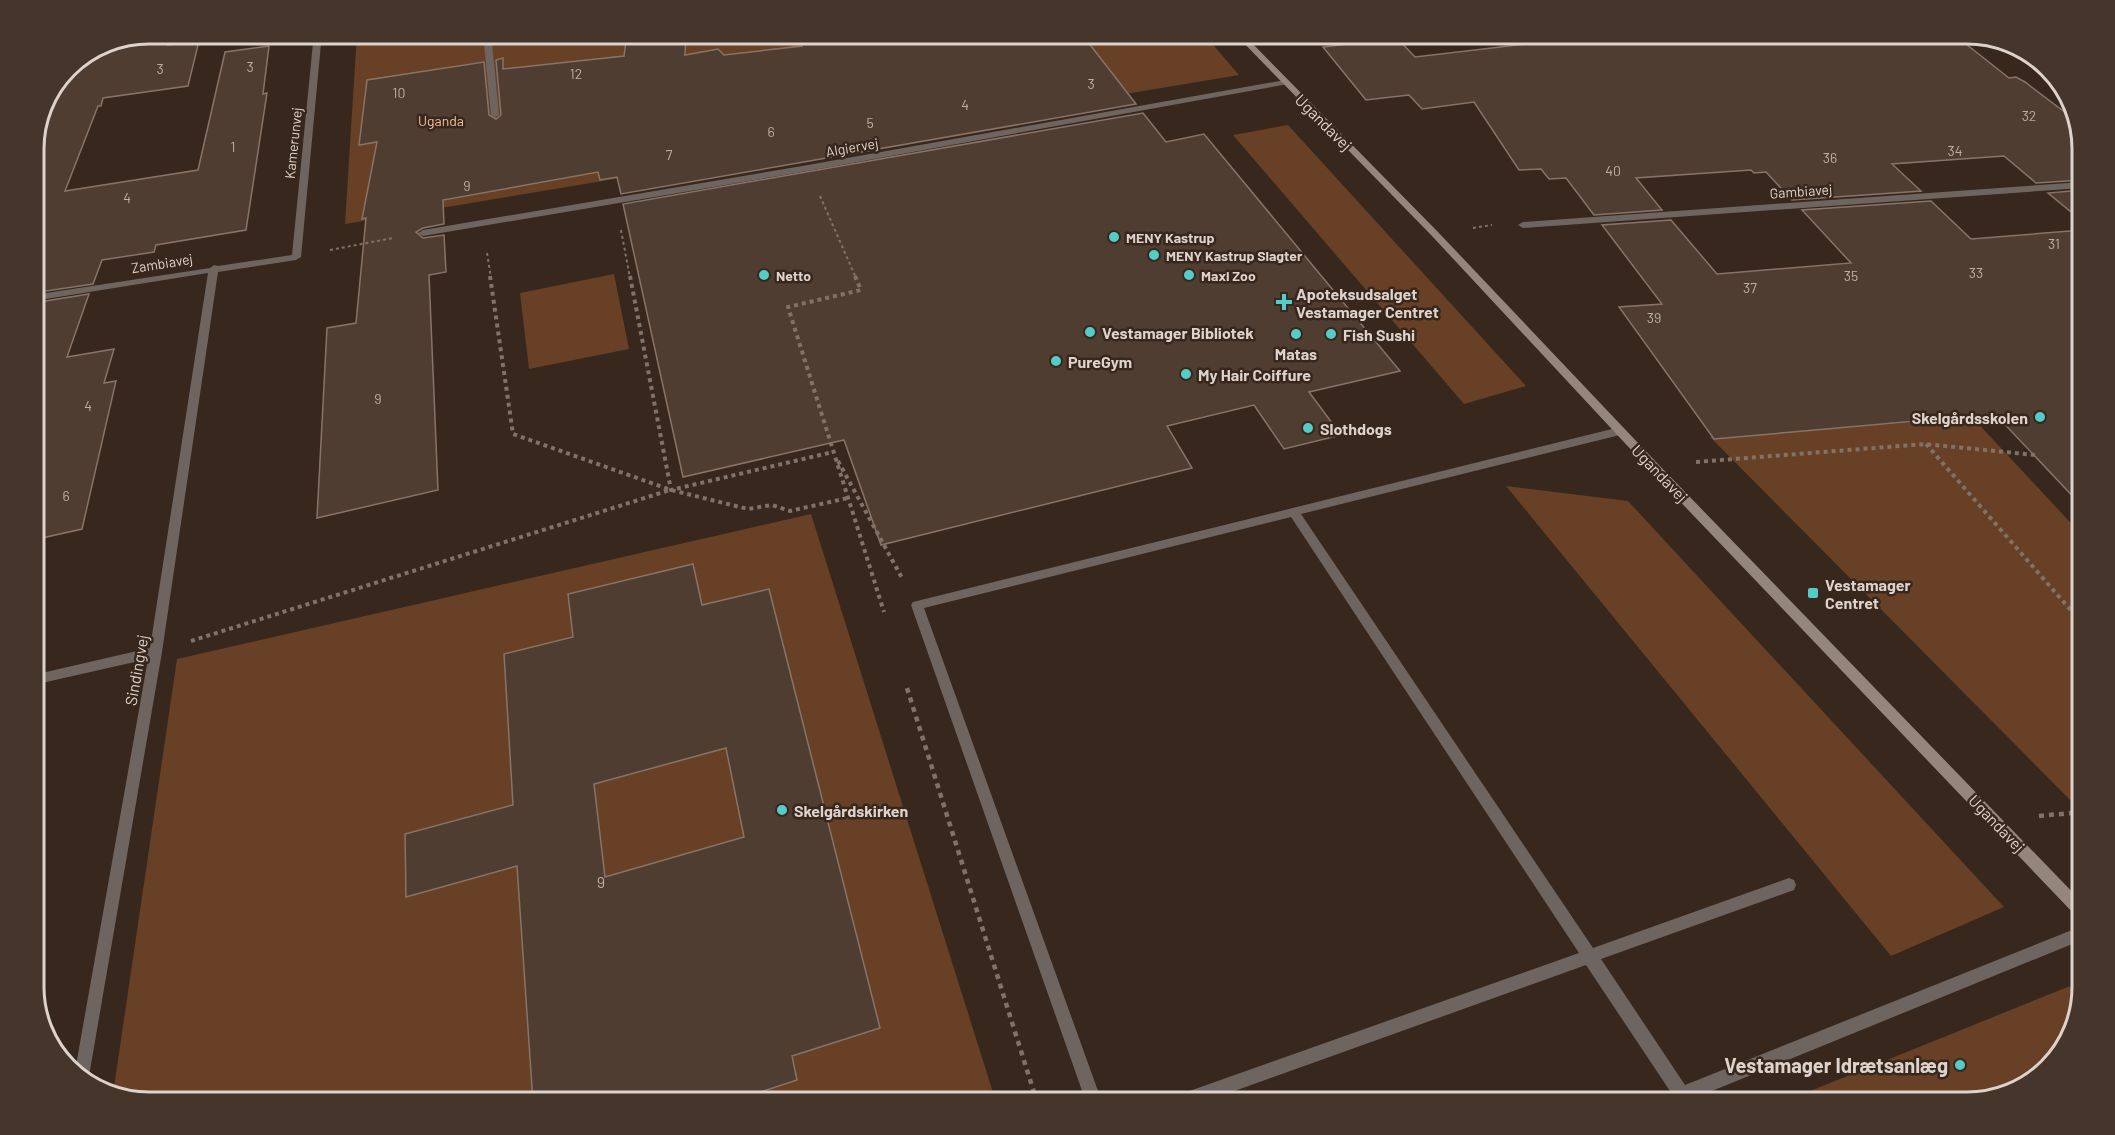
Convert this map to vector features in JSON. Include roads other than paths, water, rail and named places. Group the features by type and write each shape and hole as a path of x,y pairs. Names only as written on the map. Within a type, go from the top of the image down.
{"street":[{"name":"Kamerunvej","path":"296,257 317,44"},
{"path":"488,44 495,115"},
{"name":"Ugandavej","path":"1249,44 1436,234 1653,466 2072,901"},
{"name":"Algiervej","path":"423,233 808,168 1285,82"},
{"name":"Gambiavej","path":"1522,225 2071,186"},
{"name":"Zambiavej","path":"44,296 296,257"},
{"name":"Sindingvej","path":"83,1069 156,652 214,268"},
{"path":"1090,1092 917,605 1620,430"},
{"path":"1294,512 1680,1092"},
{"path":"44,677 156,652"},
{"path":"1209,1092 1789,885"},
{"path":"1689,1092 2072,937"}],"place":[{"name":"MENY Kastrup","path":"1114,237"},
{"name":"MENY Kastrup Slagter","path":"1154,255"},
{"name":"Netto","path":"764,275"},
{"name":"Maxi Zoo","path":"1189,275"},
{"name":"Apoteksudsalget Vestamager Centret","path":"1284,302"},
{"name":"Vestamager Bibliotek","path":"1090,332"},
{"name":"Matas","path":"1296,334"},
{"name":"Fish Sushi","path":"1331,334"},
{"name":"PureGym","path":"1056,361"},
{"name":"My Hair Coiffure","path":"1186,374"},
{"name":"Skelgårdsskolen","path":"2040,417"},
{"name":"Slothdogs","path":"1308,428"},
{"name":"Vestamager Centret","path":"1813,593"},
{"name":"Skelgårdskirken","path":"782,810"},
{"name":"Vestamager Idrætsanlæg","path":"1960,1065"}],"park label":[{"name":"Uganda","path":"441,120"}]}
